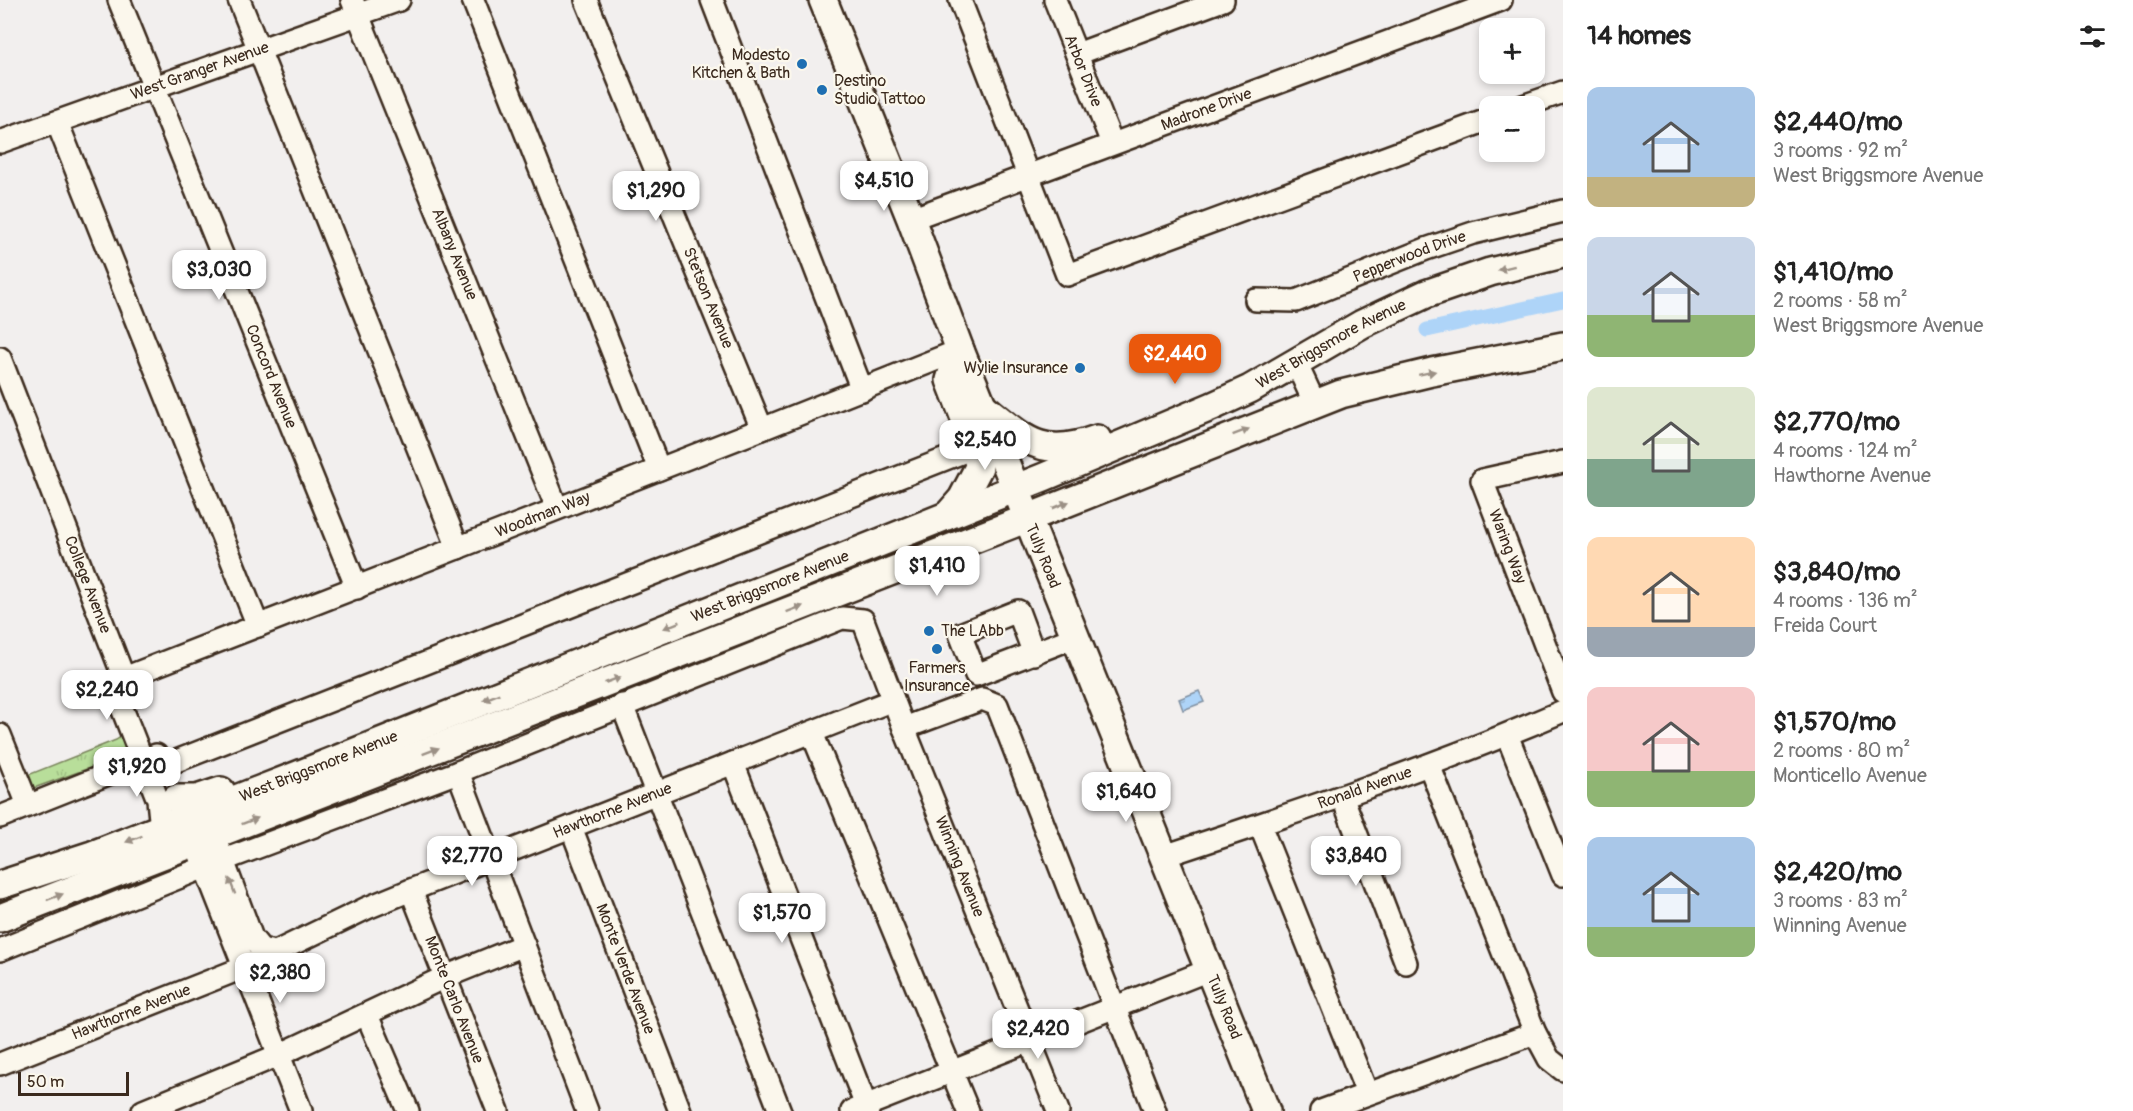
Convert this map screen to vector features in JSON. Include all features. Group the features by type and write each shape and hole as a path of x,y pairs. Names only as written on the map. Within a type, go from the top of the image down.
{"main road":[{"name":"Tully Road","path":"823,0 1015,488 1266,1111"},
{"name":"West Briggsmore Avenue","path":"0,885 92,855 194,836 399,734 948,515 1213,406 1296,363 1391,309 1490,272 1563,254"},
{"path":"983,407 1018,435 1036,445 1054,448 1079,447 1222,391 1290,353 1362,324"},
{"name":"West Briggsmore Avenue","path":"0,918 194,836 830,595 1341,394 1390,381 1563,346"},
{"path":"948,515 962,499 979,467 976,447 950,380 960,350"},
{"path":"830,595 893,590 1021,541 1033,550 1049,572"}],"street":[{"name":"Concord Avenue","path":"119,0 357,588"},
{"path":"239,0 458,548"},
{"name":"West Granger Avenue","path":"0,142 258,50 355,7 399,0"},
{"path":"473,0 659,469"},
{"name":"Stetson Avenue","path":"586,0 762,429"},
{"path":"712,0 862,390"},
{"path":"960,0 1067,275 1479,123"},
{"name":"Arbor Drive","path":"1055,0 1112,143"},
{"path":"1077,54 1223,0"},
{"name":"Madrone Drive","path":"911,219 1501,0"},
{"name":"Albany Avenue","path":"355,7 557,508"},
{"path":"1545,98 1563,92"},
{"path":"57,122 258,626"},
{"name":"Pepperwood Drive","path":"1256,300 1296,301 1426,249 1473,233 1563,211"},
{"name":"Woodman Way","path":"124,678 960,350"},
{"name":"College Avenue","path":"0,358 124,678"},
{"path":"1296,363 1315,404"},
{"path":"0,817 153,761 976,447"},
{"name":"Waring Way","path":"1563,462 1482,480 1563,692"},
{"name":"Winning Avenue","path":"622,705 842,618 863,620 904,729 1059,1111"},
{"path":"1034,654 1075,638"},
{"path":"124,678 118,698 252,938 261,949 274,952"},
{"name":"Hawthorne Avenue","path":"0,1064 245,967 367,908 411,890 893,699"},
{"path":"904,729 982,699 997,705 1155,1111"},
{"path":"0,950 194,836 458,772 622,705 780,1111"},
{"name":"Ronald Avenue","path":"1164,856 1260,825 1429,765 1563,711"},
{"path":"812,733 968,1111"},
{"path":"0,735 28,805"},
{"path":"1507,735 1563,875"},
{"path":"153,761 158,800 194,836 301,1111"},
{"path":"733,763 861,1109 1209,970"},
{"path":"1429,765 1535,1033 1549,1059 1563,1070"},
{"path":"458,772 587,1111"},
{"path":"1342,796 1406,963"},
{"path":"1260,825 1367,1093"},
{"name":"Monte Verde Avenue","path":"571,827 680,1111"},
{"name":"Monte Carlo Avenue","path":"411,890 498,1111"},
{"path":"245,967 252,938"},
{"path":"143,1111 186,1103 279,1055 445,977 524,945"},
{"path":"367,1015 408,1111"},
{"path":"1321,1111 1535,1033"}],"green space":[{"path":"125,734 129,750 120,757 31,789 23,777 116,740"}],"water":[{"path":"1199,691 1204,702 1183,710 1179,699"}],"waterway":[{"path":"1427,330 1563,300"}],"place":[{"name":"Modesto Kitchen & Bath","path":"802,64"},
{"name":"Destino Studio Tattoo","path":"822,90"},
{"name":"Wylie Insurance","path":"1080,368"},
{"name":"The LAbb","path":"929,631"},
{"name":"Farmers Insurance","path":"937,649"}]}
